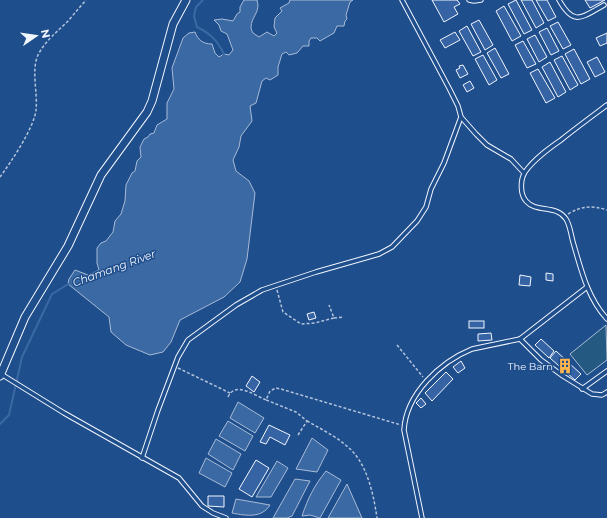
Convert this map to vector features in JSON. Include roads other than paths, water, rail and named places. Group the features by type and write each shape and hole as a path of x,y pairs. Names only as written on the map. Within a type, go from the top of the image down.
{"street":[{"path":"0,375 34,301 68,246 97,181 147,112 152,101 173,24 186,0"}],"lane":[{"path":"402,0 449,88 458,106 461,117 487,145 511,159 524,173"},
{"path":"470,0 481,0"},
{"path":"559,0 569,14 577,18 584,16 604,5"},
{"path":"607,105 544,152 524,173 521,189 525,200 535,208 552,209 566,218 587,287 598,308 607,319"},
{"path":"142,458 158,410 184,345 193,336 249,297 276,285 379,254 392,247 417,221 426,207 461,117"},
{"path":"422,518 405,438 404,426 409,408 426,381 437,370 465,351 520,339 587,287"},
{"path":"520,339 542,360 582,389 592,394 602,395 607,392"},
{"path":"582,389 607,371"},
{"path":"0,375 179,478 202,506 213,513 226,518"}],"water":[{"path":"244,0 257,0 258,8 251,23 251,29 253,33 259,37 267,32 274,36 277,33 274,27 275,18 282,11 280,8 289,3 290,0 353,0 350,2 346,15 347,19 344,26 337,26 334,33 320,41 317,38 311,38 309,41 309,46 303,46 297,53 289,55 286,52 282,54 278,67 278,75 270,80 266,78 262,81 256,103 250,106 252,121 241,136 239,147 233,160 236,171 249,181 255,193 247,259 240,282 224,297 180,320 171,342 163,352 150,355 126,345 111,332 109,317 68,284 69,279 75,270 88,275 99,270 97,263 97,248 101,243 106,241 113,232 115,221 121,214 125,201 126,185 132,173 135,171 137,161 141,157 140,147 144,139 150,134 154,133 157,125 167,119 167,103 174,89 172,68 183,38 189,33 195,32 201,41 212,44 215,53 219,57 224,54 229,55 233,50 227,34 221,31 219,25 214,20 222,19 233,21 240,12 240,7"},
{"path":"238,402 264,418 255,433 230,418"},
{"path":"228,421 253,436 245,451 219,436"},
{"path":"312,438 328,450 317,472 296,469"},
{"path":"216,439 241,454 233,470 208,454"},
{"path":"206,458 232,473 225,487 199,473"},
{"path":"277,461 288,468 271,497 256,497"},
{"path":"326,471 341,480 320,518 310,515 302,516 312,492"},
{"path":"295,479 310,481 292,516 287,518 273,518"},
{"path":"347,484 362,518 328,518"},
{"path":"236,499 270,505 263,512 254,515 232,513"}],"waterway":[{"path":"203,0 196,7 194,16 197,27 206,32 216,41 224,54 223,56"},
{"name":"Chamang River","path":"0,424 9,415 22,357 52,294 70,283"}],"place":[{"name":"The Barn","path":"565,366"}]}
